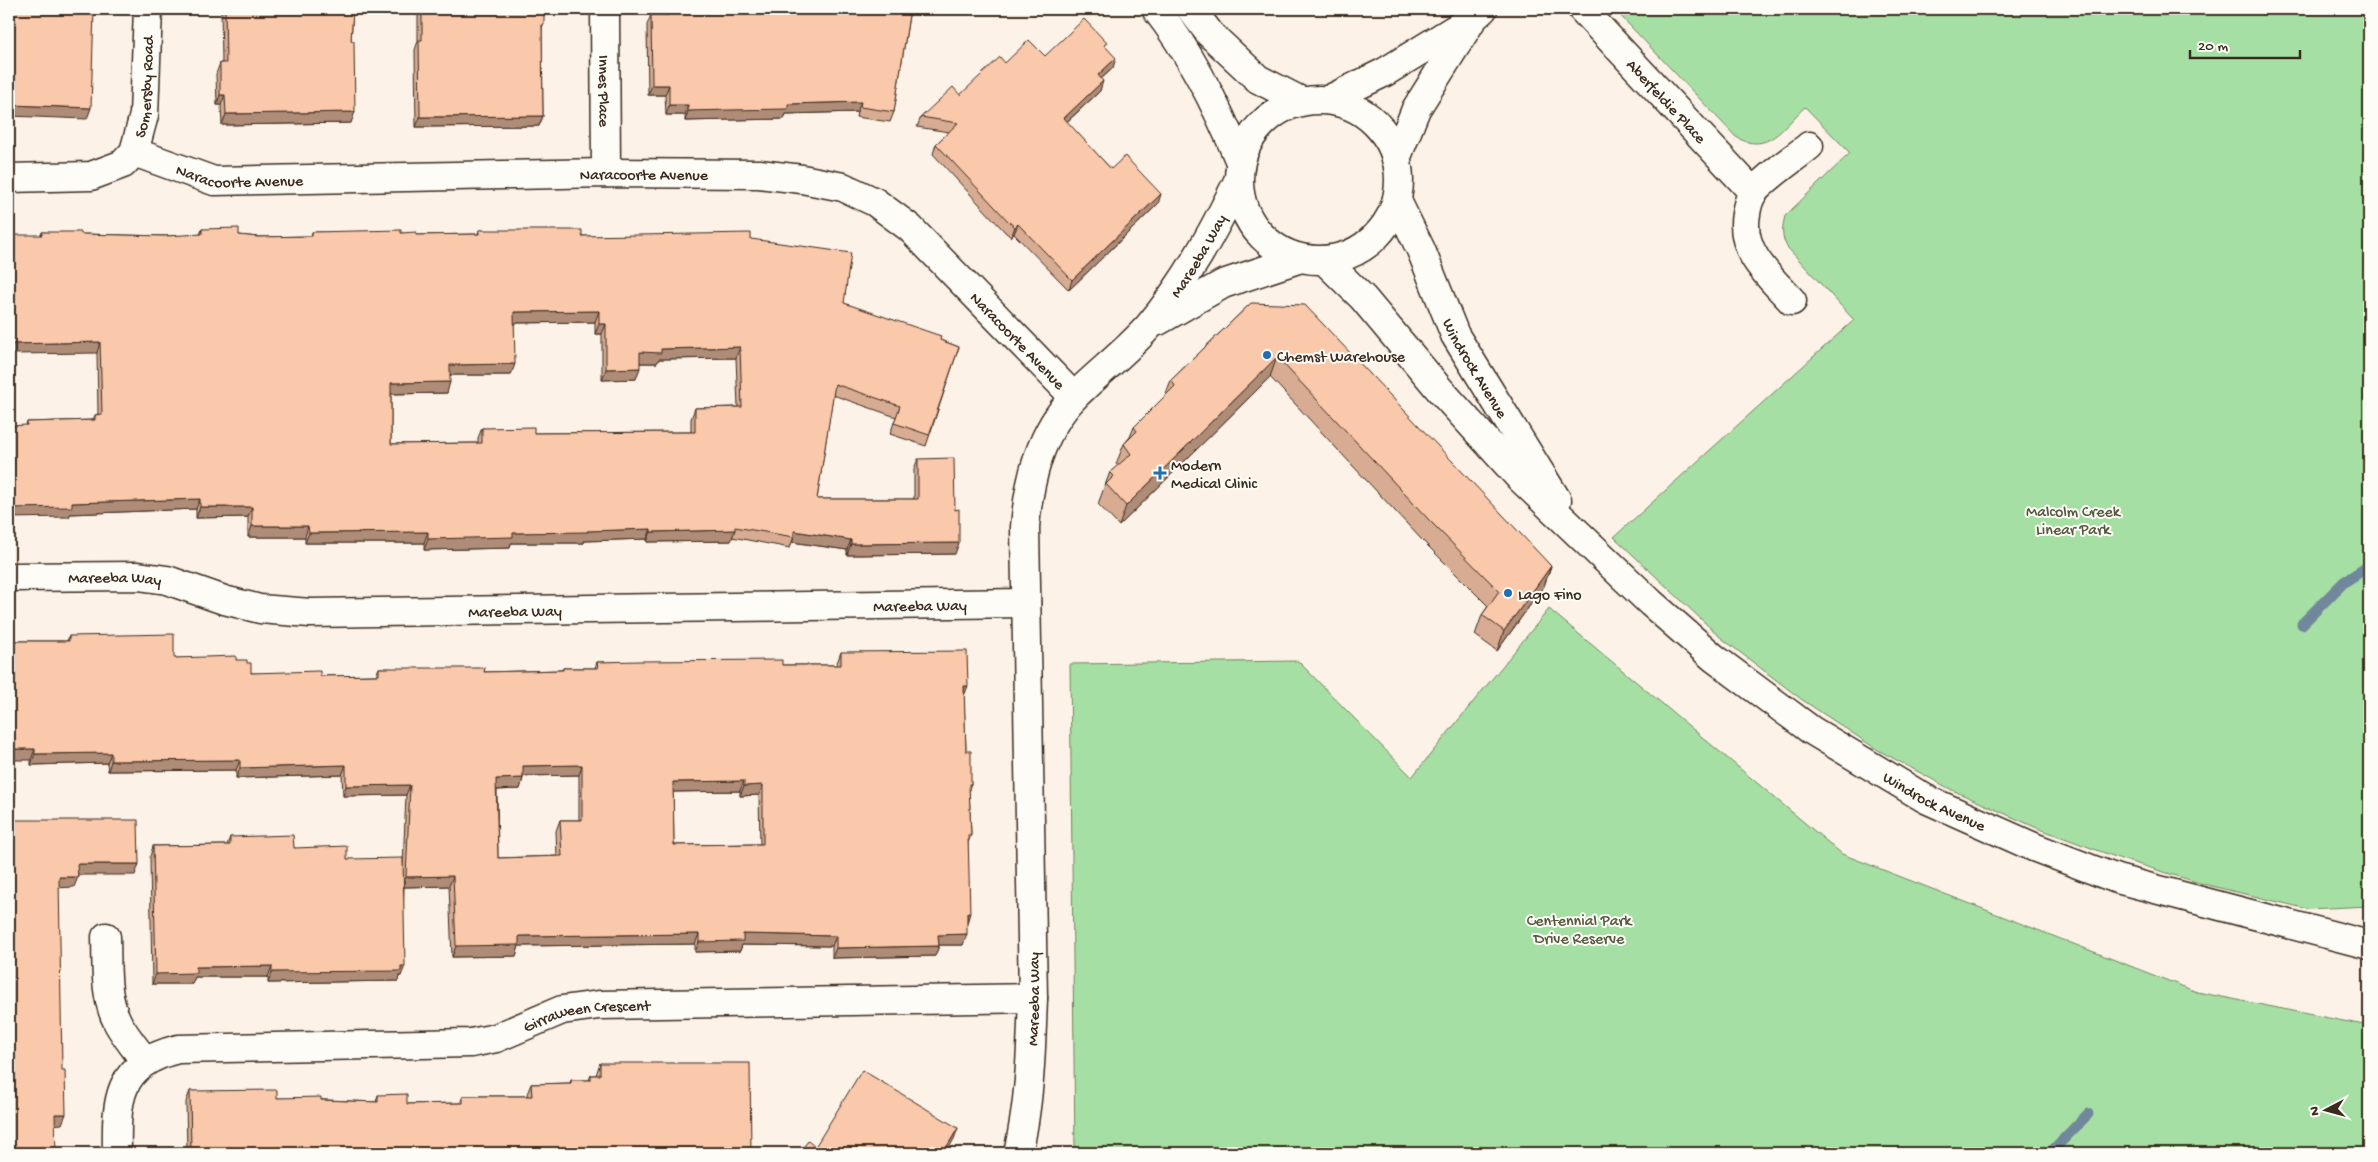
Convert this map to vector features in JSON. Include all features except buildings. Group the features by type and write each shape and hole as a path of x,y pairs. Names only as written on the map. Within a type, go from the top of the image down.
{"street":[{"name":"Somersby Road","path":"9,178 91,176 123,164 134,152 141,135 144,114 148,9"},
{"name":"Innes Place","path":"605,9 606,173"},
{"path":"1156,9 1173,31 1220,113 1239,171 1242,206 1255,230 1274,248 1298,259 1326,261 1350,255 1371,242 1387,223 1397,201 1399,180 1396,159 1387,137 1371,119 1351,106 1328,100 1301,101 1280,109 1262,122 1248,140 1239,171"},
{"path":"1191,9 1210,34 1258,79 1301,101"},
{"name":"Aberfeldie Place","path":"1582,9 1754,192"},
{"path":"1328,100 1385,72 1478,13"},
{"path":"1396,159 1416,109 1478,13"},
{"path":"1792,301 1757,263 1746,242 1744,226 1748,203 1754,192 1809,146"},
{"name":"Naracoorte Avenue","path":"134,152 214,181 606,173 759,174 802,178 843,188 875,202 910,228 1074,397"},
{"name":"Mareeba Way","path":"1018,1153 1025,1125 1030,1076 1033,998 1025,527 1028,490 1038,457 1049,432 1074,397 1149,326 1206,244 1239,171"},
{"name":"Windrock Avenue","path":"1397,201 1420,250 1455,335 1572,525"},
{"name":"Mareeba Way","path":"1149,326 1223,284 1298,259"},
{"name":"Windrock Avenue","path":"1326,261 1363,298 1440,390 1520,478 1572,525 1651,603 1714,658 1811,730 1926,799 2036,848 2117,879 2369,944"},
{"name":"Mareeba Way","path":"9,577 138,576 167,580 224,600 260,609 310,613 1026,603"},
{"path":"106,937 107,984 110,1003 117,1022 145,1061"},
{"name":"Girraween Crescent","path":"117,1153 119,1094 128,1079 145,1061 161,1053 178,1049 471,1043 496,1038 562,1010 599,1005 1033,998"}],"green space":[{"name":"Malcolm Creek Linear Park","path":"1614,9 2369,9 2369,906 2308,909 2203,884 2121,859 2037,828 1952,790 1878,750 1801,699 1720,637 1614,537 1854,320 1787,247 1783,232 1785,216 1850,153 1805,107 1782,130 1766,141 1757,143 1747,142 1736,137"},
{"name":"Centennial Park Drive Reserve","path":"1549,609 1842,854 2197,992 2369,1026 2369,1153 1075,1153 1070,664 1298,661 1412,777"}],"waterway":[{"path":"2302,624 2344,582 2369,566"},
{"path":"2050,1153 2088,1114"}],"place":[{"name":"Chemst Warehouse","path":"1267,355"},
{"name":"Modern Medical Clinic","path":"1160,473"},
{"name":"Lago Fino","path":"1508,593"}]}
